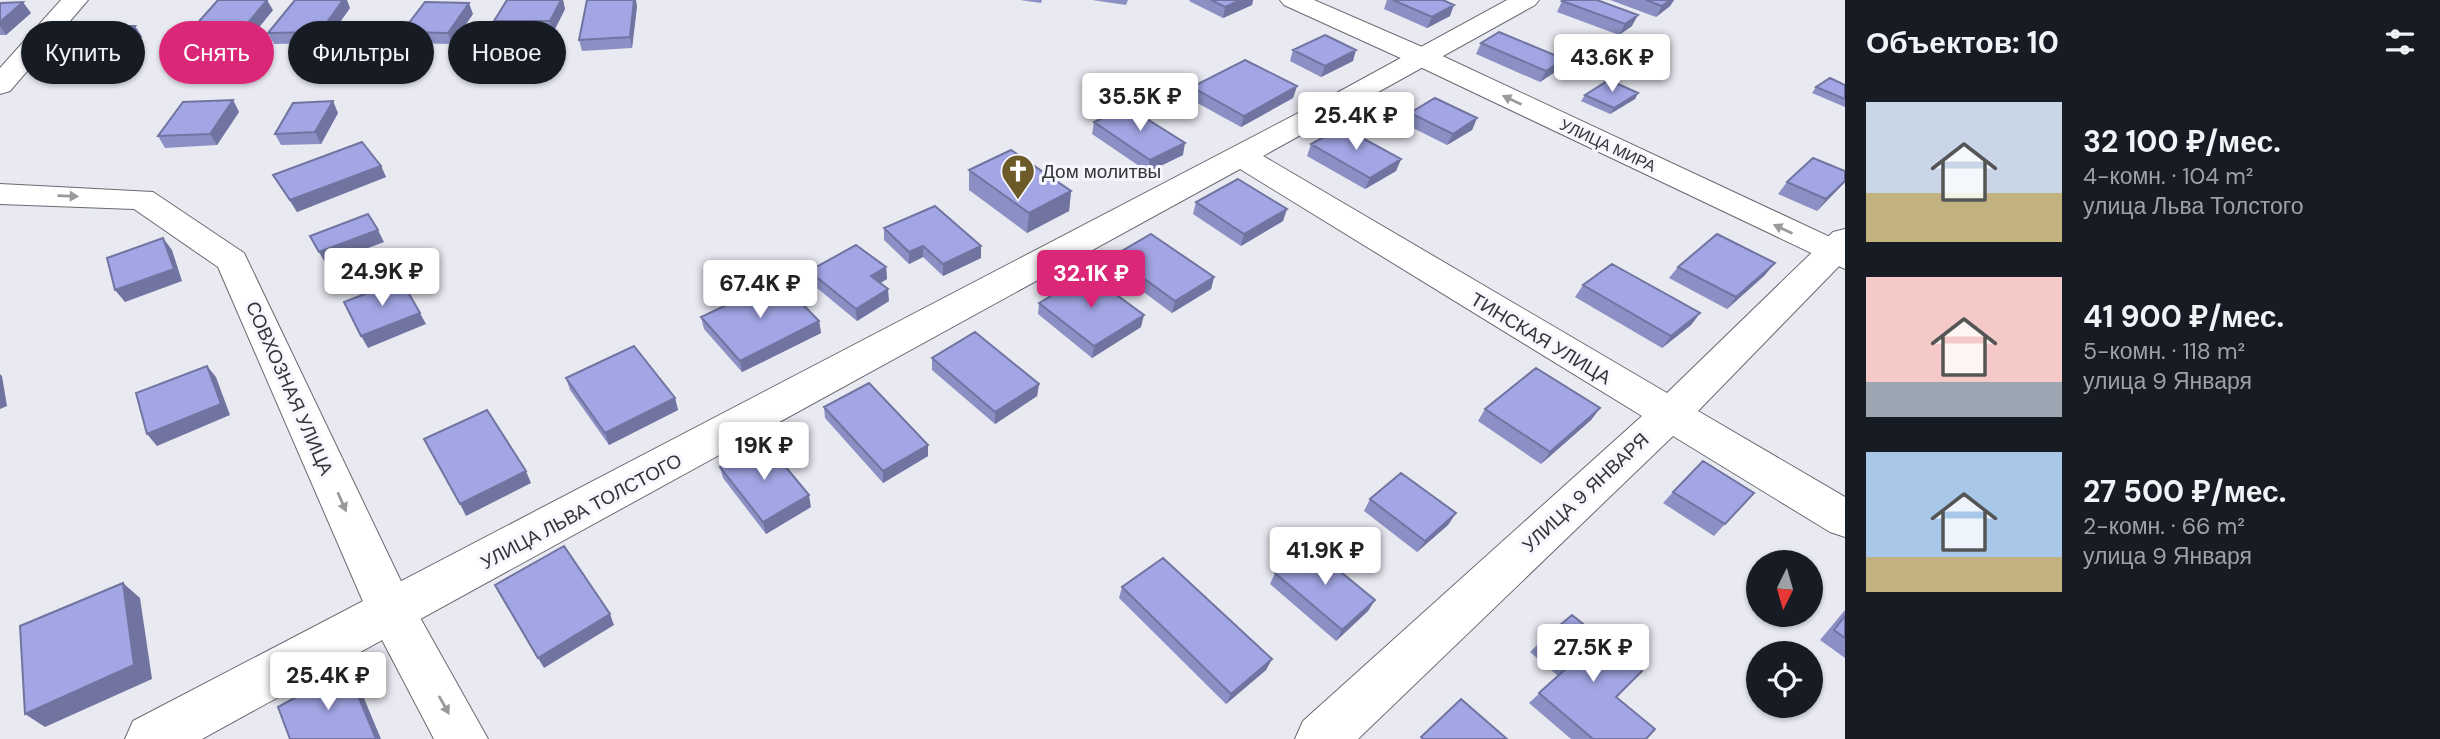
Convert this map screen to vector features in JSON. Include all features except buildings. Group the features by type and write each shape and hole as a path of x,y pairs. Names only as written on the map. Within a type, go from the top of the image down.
{"street":[{"path":"0,85 75,0"},
{"name":"УЛИЦА МИРА","path":"1293,0 1841,250"},
{"name":"УЛИЦА ЛЬВА ТОЛСТОГО","path":"151,739 392,613 1239,155 1426,59 1526,0"},
{"name":"ТИНСКАЯ УЛИЦА","path":"1239,155 1845,519"},
{"name":"СОВХОЗНАЯ УЛИЦА","path":"0,194 142,199 232,261 392,613 463,739"},
{"name":"УЛИЦА 9 ЯНВАРЯ","path":"1321,739 1669,415 1841,250"}],"place":[{"name":"Дом молитвы","path":"1018,201"}]}
